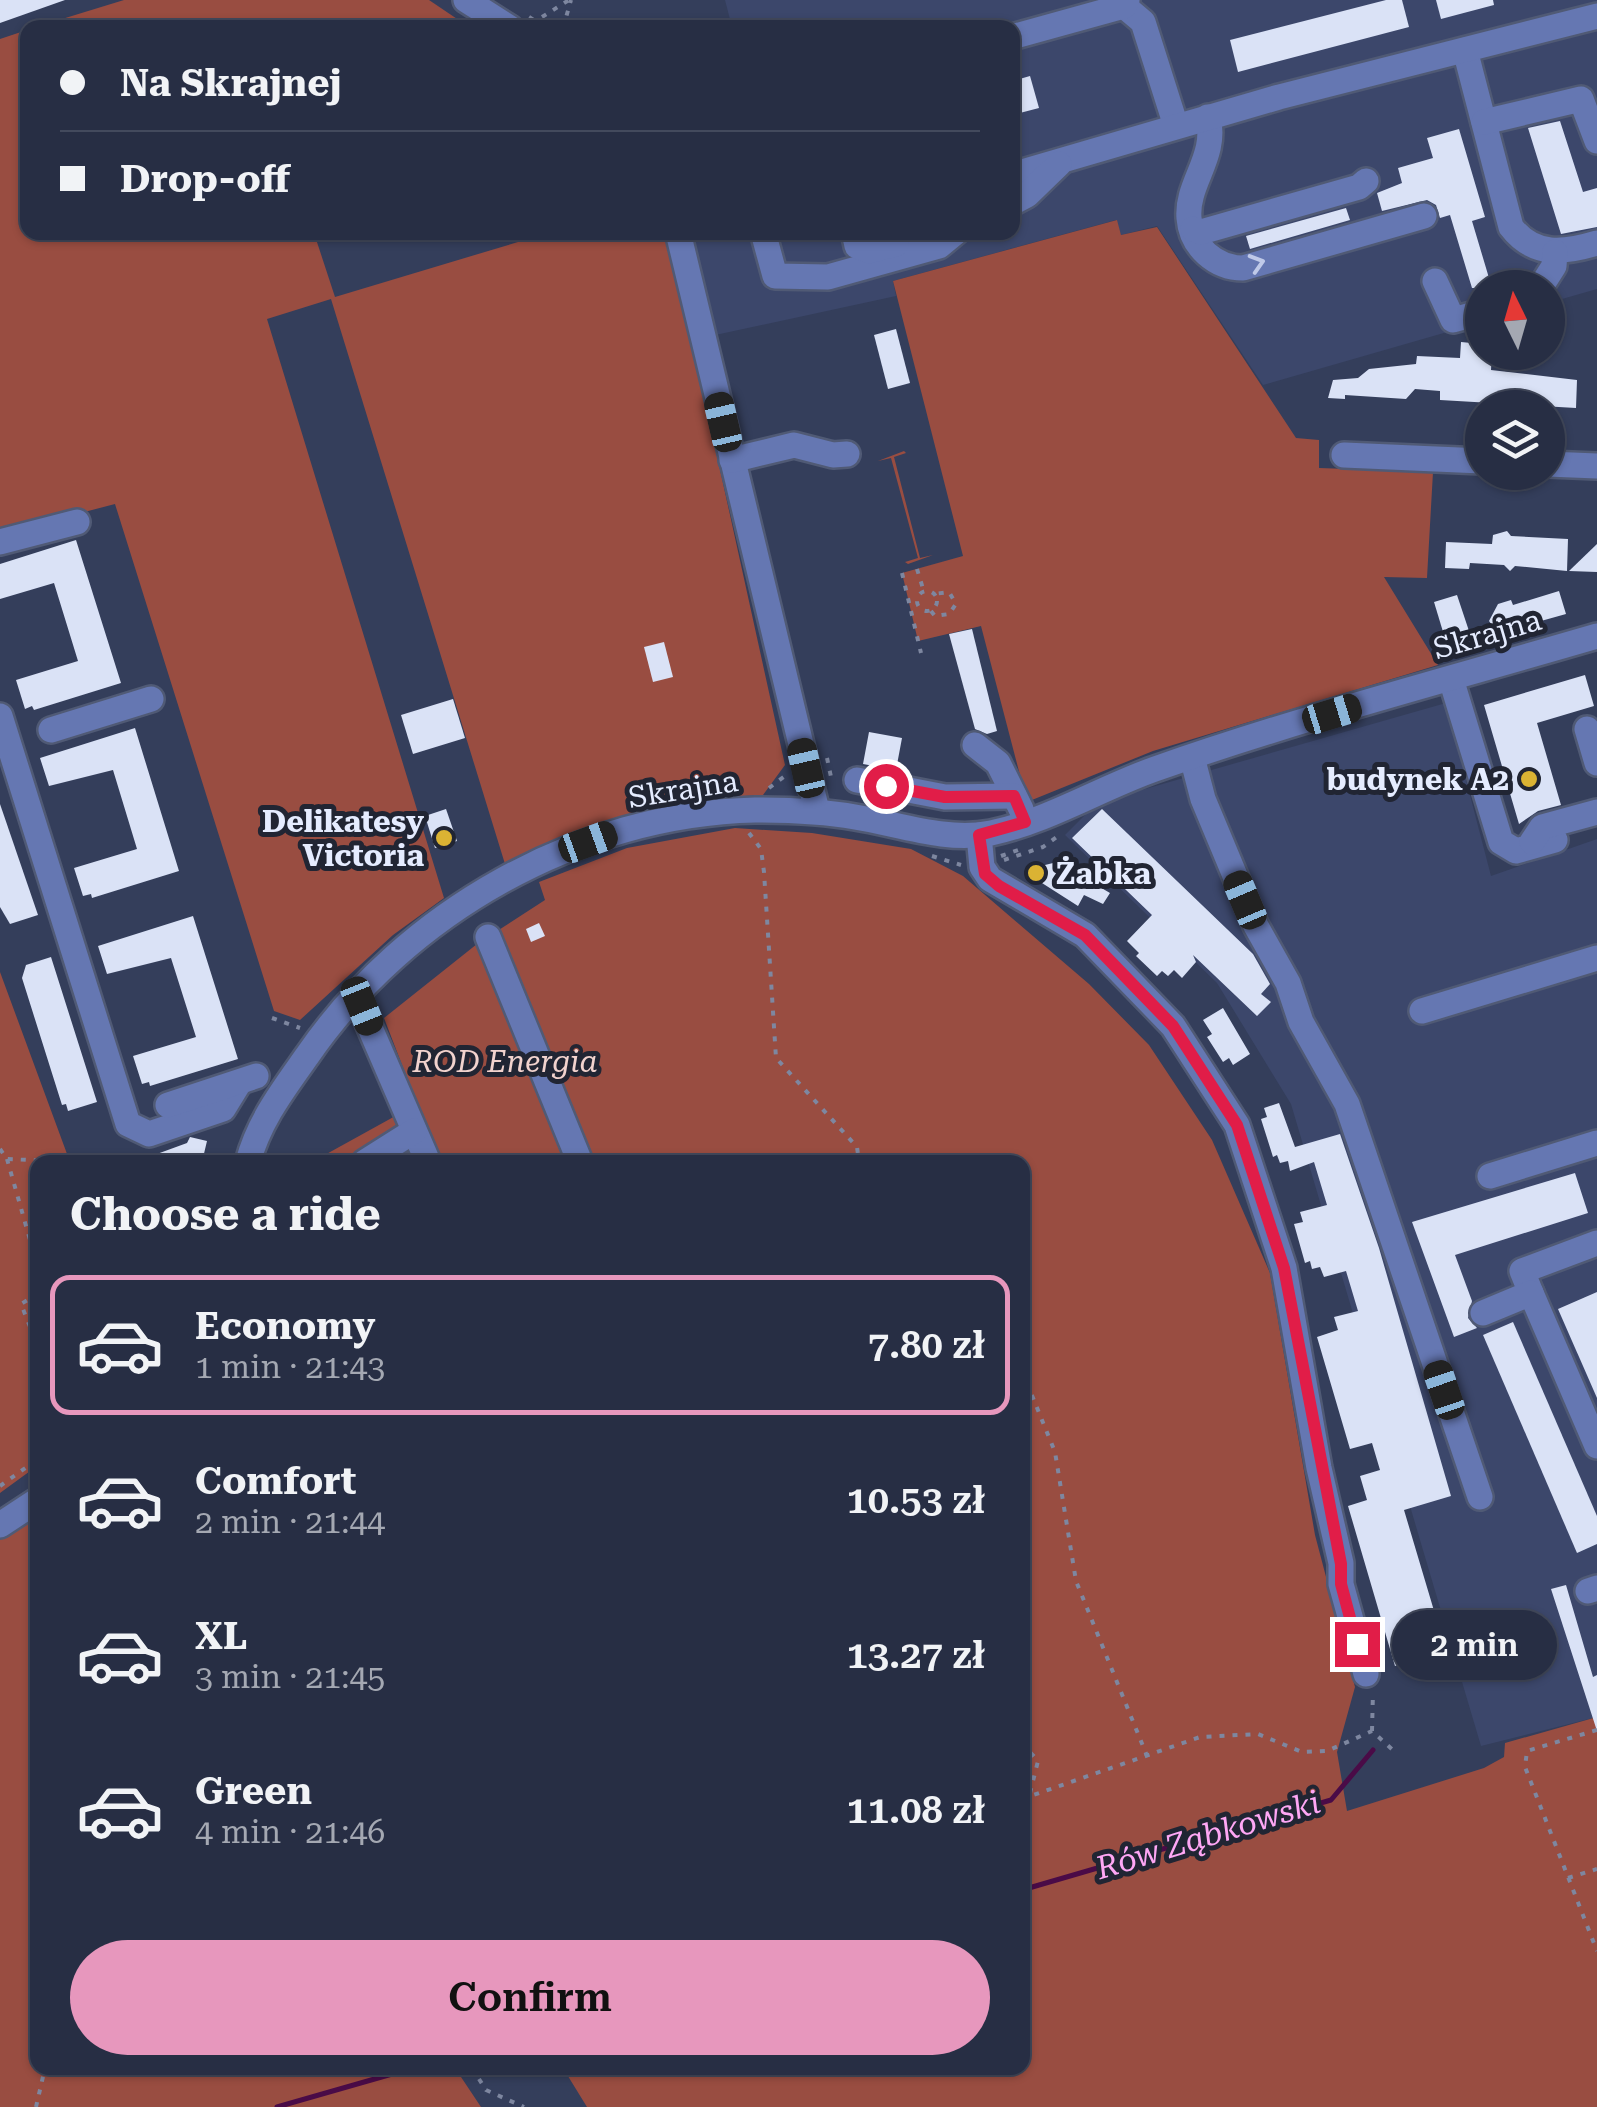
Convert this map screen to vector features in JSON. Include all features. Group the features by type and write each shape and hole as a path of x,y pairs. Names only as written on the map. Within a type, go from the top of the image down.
{"street":[{"path":"466,0 497,20"},
{"path":"1020,35 1125,3 1143,22 1176,126"},
{"path":"1020,173 1208,117 1597,16"},
{"path":"1466,50 1511,227 1521,240 1554,252 1597,244"},
{"path":"1484,122 1580,99 1596,144"},
{"path":"1208,117 1212,138 1190,223 1207,255 1228,268 1243,268 1424,216"},
{"path":"1020,199 1066,158"},
{"path":"1190,223 1201,232 1360,187 1366,174 1364,232"},
{"path":"680,240 817,811"},
{"path":"765,240 775,276 828,277 939,246 946,240"},
{"path":"856,240 857,246 869,251 905,240"},
{"path":"1551,270 1554,252"},
{"path":"1435,281 1453,320 1465,317"},
{"path":"732,460 794,445 833,455 847,454"},
{"path":"1344,454 1465,460"},
{"path":"1565,465 1597,466"},
{"path":"0,542 77,522"},
{"name":"Skrajna","path":"251,1155 279,1094 332,1018 355,994 409,943 458,907 566,850 678,819 751,810 817,811 952,836 979,835 1025,822 1192,757 1597,636"},
{"path":"1450,679 1501,842 1516,850 1555,840"},
{"path":"51,730 151,699"},
{"path":"0,716 128,1124 149,1134 218,1112 228,1106 248,1080 168,1105"},
{"path":"1587,729 1597,763"},
{"path":"975,746 998,763 1025,822"},
{"path":"1192,757 1203,799 1256,926 1347,1104 1480,1497"},
{"path":"856,780 945,797 1014,796"},
{"path":"1528,848 1542,827 1597,812"},
{"path":"979,835 985,874 1085,935 1173,1026 1237,1125 1284,1268 1341,1564 1341,1584 1366,1674"},
{"path":"488,938 577,1155"},
{"path":"1422,1011 1597,958"},
{"path":"355,994 425,1155"},
{"path":"376,1155 414,1131"},
{"path":"1490,1176 1597,1143"},
{"path":"1597,1243 1522,1271 1597,1446"},
{"path":"1483,1313 1530,1294"},
{"path":"0,1525 30,1505"}],"path":[{"path":"542,17 570,0"},
{"path":"917,569 924,592 918,606 936,616 948,614 956,604 949,592 924,592"},
{"path":"902,573 921,653"},
{"path":"931,611 937,603 934,594"},
{"path":"742,825 761,849 776,1058 857,1148 858,1155"},
{"path":"0,1150 7,1159 30,1240"},
{"path":"7,1159 30,1160"},
{"path":"30,1299 21,1304 30,1327"},
{"path":"1030,1391 1055,1452 1076,1581 1147,1756"},
{"path":"0,1486 30,1465"},
{"path":"1366,1674 1374,1697 1372,1731"},
{"path":"1597,1730 1527,1751 1525,1767 1597,1951"},
{"path":"1030,1797 1200,1737 1258,1734 1302,1752 1327,1751 1372,1731"},
{"path":"1372,1731 1395,1752"},
{"path":"1030,1752 1038,1761 1030,1786"},
{"path":"1566,1878 1597,1870"},
{"path":"36,2107 44,2075"},
{"path":"476,2075 486,2090 524,2107"}],"shaded area":[{"path":"725,0 1597,0 1597,289 1565,298 1565,270 1465,270 1465,327 1263,385 1157,226 1121,235 1116,220 893,281 896,296 706,337 683,240 1020,240 1020,20 730,20"},
{"path":"1446,703 1491,876 1597,839 1597,1717 1481,1746 1291,1104 1217,983 1065,835 1088,812 1124,795"}],"green space":[{"path":"124,0 429,0 459,20 59,20"},
{"path":"20,32 20,240 316,240 335,297 525,240 670,240 785,765 763,795 728,797 630,815 568,836 505,864 331,299 267,319 444,898 393,935 300,1020 274,1011 115,504 0,534 0,39"},
{"path":"1117,220 1121,235 1157,227 1296,438 1319,440 1319,468 1433,472 1427,578 1384,577 1438,665 1153,751 1027,802 981,626 918,641 902,573 963,556 893,281"},
{"path":"904,451 894,457 920,558 933,555 908,564 905,562 918,558 891,458 878,461"},
{"name":"ROD Energia","path":"735,828 812,833 911,849 963,876 1089,984 1149,1045 1212,1140 1270,1273 1315,1535 1355,1687 1337,1752 1347,1811 1484,1768 1504,1757 1505,1743 1597,1717 1597,2107 587,2107 567,2075 1030,2075 1030,1155 325,1155 417,1104 384,1018 477,944 545,900 539,882 627,848"},
{"path":"0,972 67,1155 30,1155 30,1471 0,1493"},
{"path":"30,1517 30,2075 460,2075 481,2107 0,2107 0,1536"}],"building":[{"path":"0,0 65,0 0,23"},
{"path":"1386,0 1402,0 1409,27 1238,72 1230,40"},
{"path":"1436,0 1493,0 1494,5 1441,19"},
{"path":"1030,76 1039,108 1020,113 1020,79"},
{"path":"1560,121 1583,192 1597,188 1597,227 1561,234 1528,128"},
{"path":"1459,129 1485,217 1472,221 1487,270 1467,270 1450,215 1440,218 1436,205 1427,200 1382,211 1377,193 1402,183 1398,168 1433,158 1427,138"},
{"path":"1346,208 1350,220 1250,249 1246,236"},
{"path":"896,329 910,383 888,389 874,335"},
{"path":"1461,342 1465,342 1465,370 1577,380 1576,408 1565,407 1565,390 1465,390 1465,401 1440,400 1440,391 1415,389 1406,399 1345,395 1345,399 1328,398 1333,380 1358,378 1369,369 1416,364 1417,356 1460,358"},
{"path":"1507,531 1511,536 1568,539 1567,571 1515,566 1510,571 1504,565 1470,563 1469,569 1445,568 1446,542 1492,544 1493,535"},
{"path":"76,540 121,683 34,710 32,706 25,709 16,680 78,661 54,583 0,599 0,564"},
{"path":"1597,544 1597,572 1569,571"},
{"path":"1559,591 1566,614 1498,633 1489,621 1498,604 1511,600 1513,605"},
{"path":"1457,595 1470,634 1447,645 1434,602"},
{"path":"972,629 997,731 987,734 975,729 949,634"},
{"path":"664,642 673,677 653,682 644,647"},
{"name":"budynek A2","path":"1585,675 1594,706 1537,723 1561,805 1538,811 1519,824 1484,705"},
{"path":"453,699 465,738 413,754 401,715"},
{"path":"135,728 179,871 92,898 91,894 83,896 74,868 137,849 113,770 49,786 40,758"},
{"path":"869,732 902,738 896,770 863,764"},
{"path":"0,804 38,915 10,924 0,907"},
{"path":"446,809 457,841 435,848 425,816"},
{"path":"1102,809 1253,954 1270,984 1261,994 1271,1002 1257,1016 1193,955 1196,962 1182,978 1174,970 1168,976 1162,971 1157,976 1136,956 1139,953 1127,941 1152,915 1072,838"},
{"path":"1057,862 1110,893 1103,904 1084,895 1078,906 1031,876 1037,867"},
{"path":"193,916 238,1059 150,1086 149,1082 142,1084 133,1056 196,1037 171,958 107,974 98,946"},
{"path":"539,923 545,936 531,942 526,929"},
{"path":"51,957 97,1102 68,1111 66,1104 62,1105 22,978 26,965"},
{"path":"1223,1008 1250,1054 1233,1065 1229,1058 1223,1062 1207,1037 1212,1034 1203,1020"},
{"path":"1279,1103 1295,1147 1340,1134 1379,1248 1451,1496 1404,1510 1446,1651 1395,1666 1348,1506 1367,1500 1360,1476 1380,1470 1372,1443 1350,1449 1317,1337 1338,1330 1334,1317 1358,1311 1346,1271 1324,1277 1320,1267 1312,1269 1310,1261 1305,1263 1294,1224 1303,1222 1300,1212 1327,1205 1314,1162 1290,1171 1288,1161 1280,1163 1277,1155 1273,1157 1261,1119 1267,1117 1264,1108"},
{"path":"190,1137 207,1141 204,1155 154,1155 187,1143"},
{"path":"1575,1173 1588,1213 1455,1255 1472,1301 1468,1318 1477,1328 1454,1337 1412,1222"},
{"path":"1597,1292 1597,1398 1558,1309"},
{"path":"1513,1322 1597,1516 1597,1544 1577,1553 1483,1335"},
{"path":"1566,1585 1593,1677 1597,1675 1597,1731 1551,1589"}],"waterway":[{"name":"Rów Ząbkowski","path":"1030,1888 1331,1800 1373,1750"},
{"name":"Rów Ząbkowski","path":"277,2107 389,2075"}],"place":[{"name":"budynek A2","path":"1529,779"},
{"name":"Delikatesy Victoria","path":"444,838"},
{"name":"Żabka","path":"1036,873"}],"route":[{"path":"886,786 945,797 1014,796 1025,822 979,835 985,874 1085,935 1173,1026 1237,1125 1284,1268 1319,1468 1341,1564 1341,1584 1357,1644"}]}
